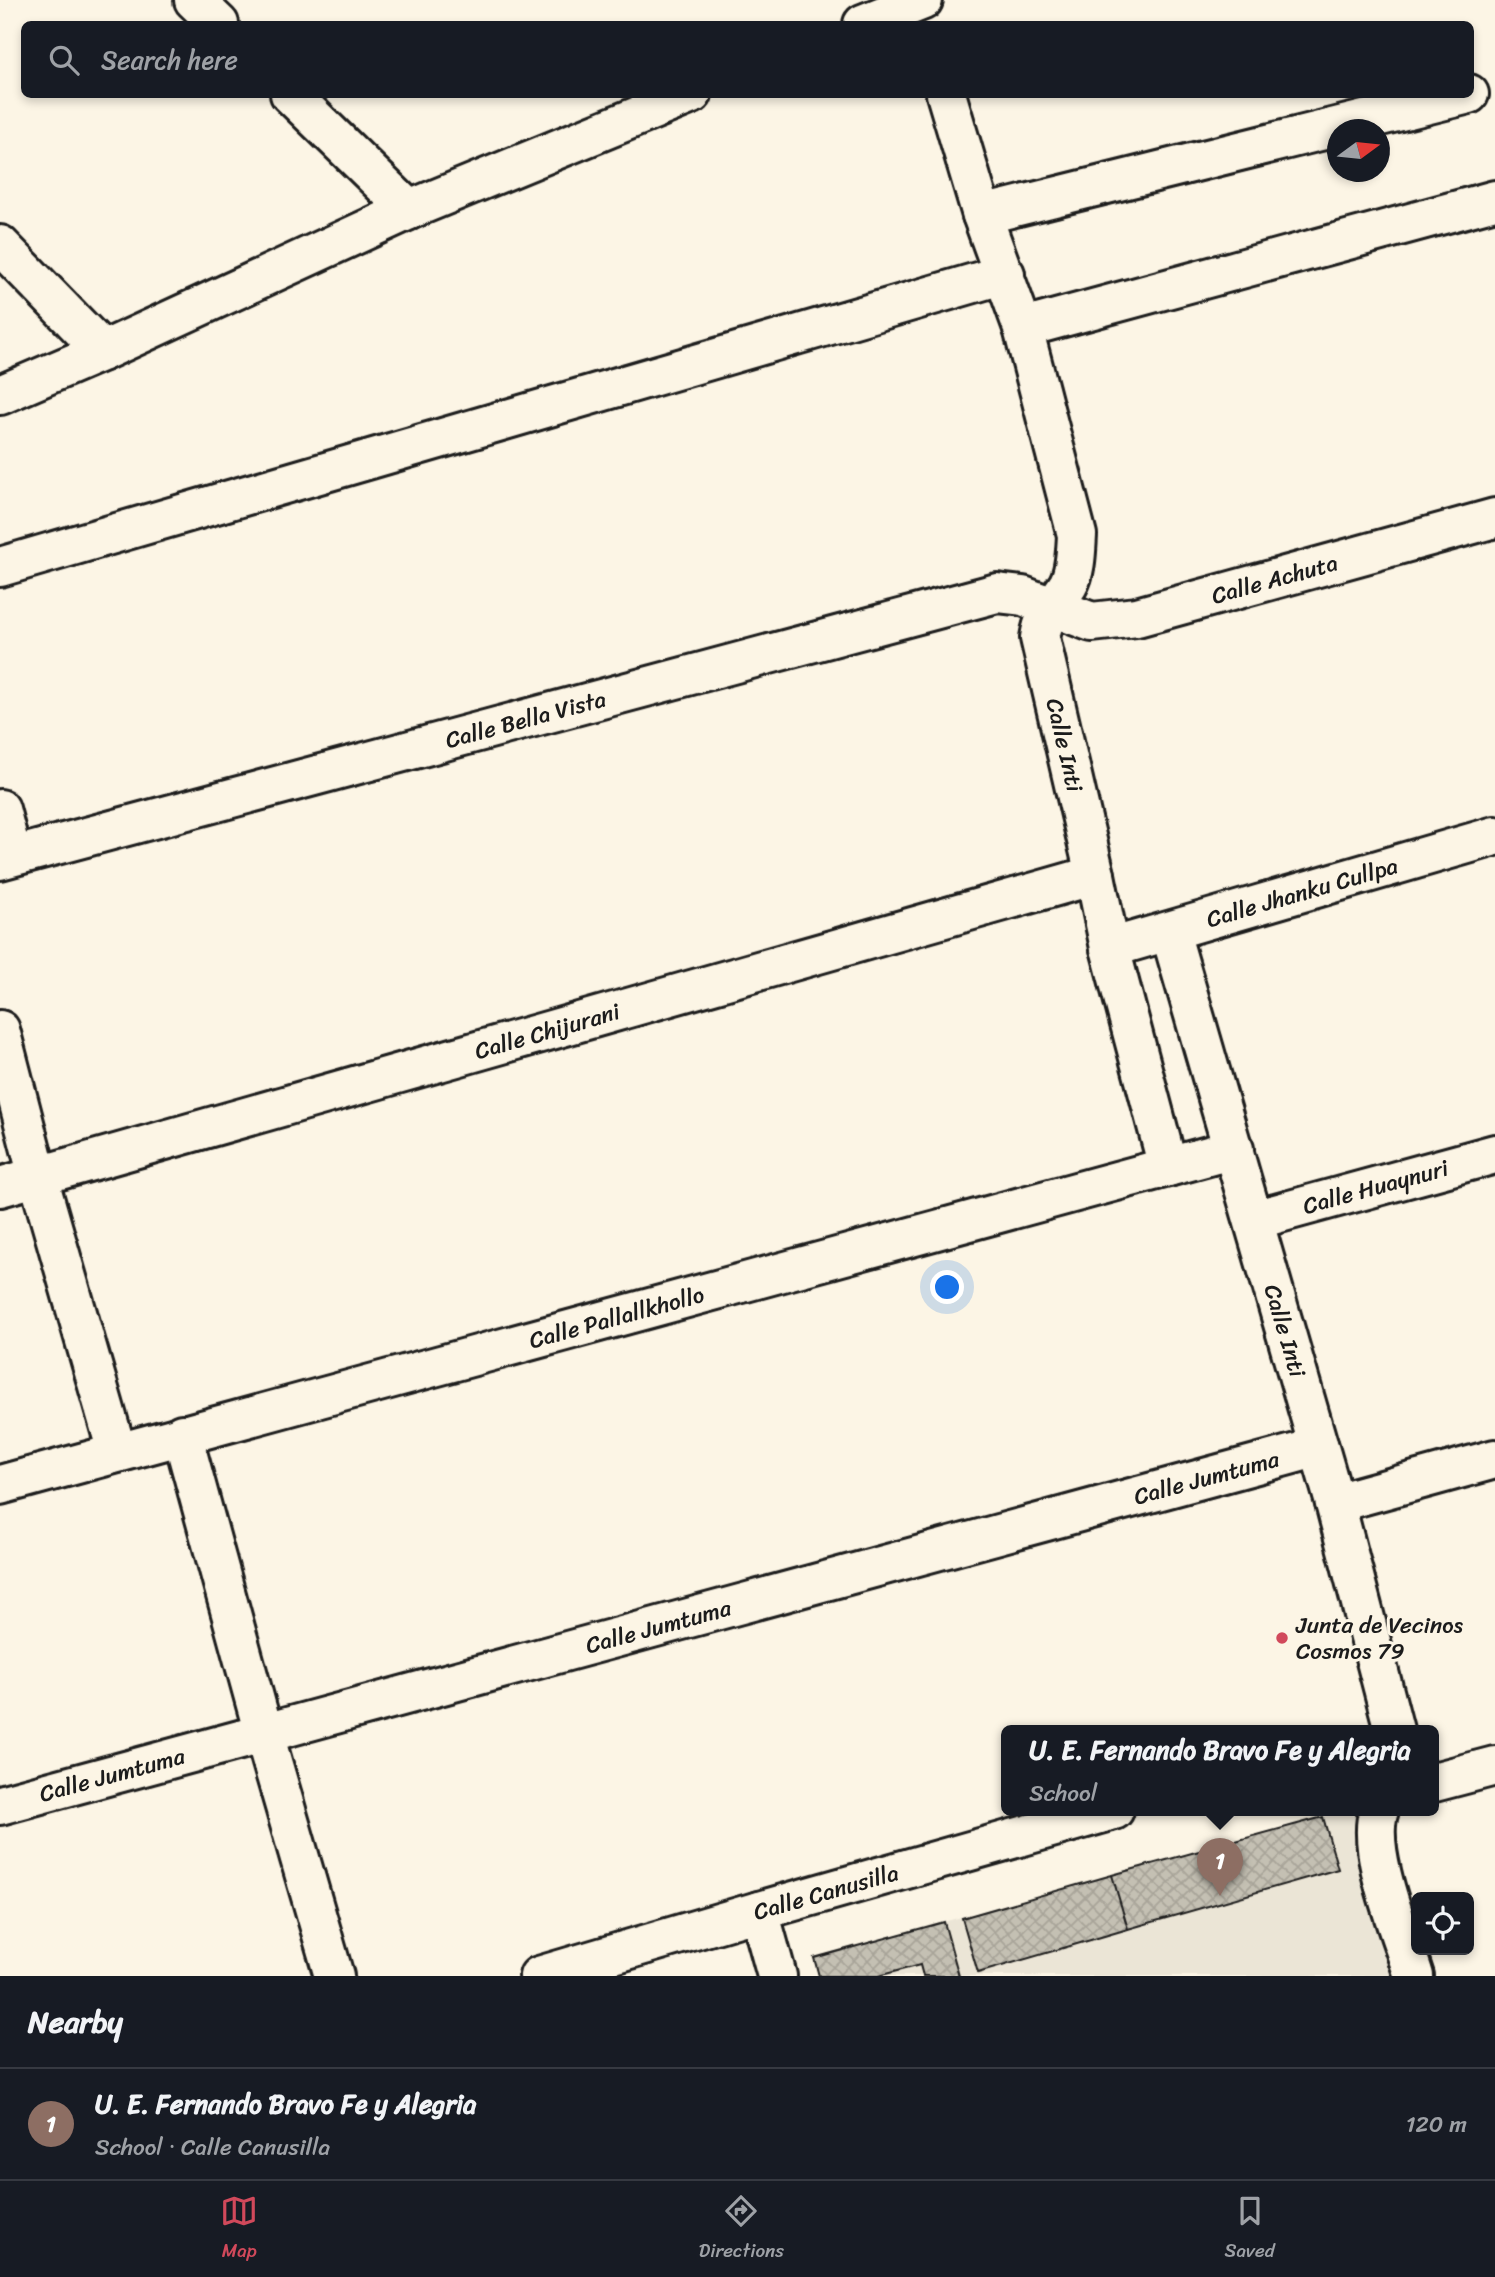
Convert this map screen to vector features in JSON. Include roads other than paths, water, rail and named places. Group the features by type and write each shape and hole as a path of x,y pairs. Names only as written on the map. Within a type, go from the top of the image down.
{"street":[{"path":"194,0 216,21"},
{"path":"871,21 924,0 929,21"},
{"path":"1474,93 1495,88"},
{"path":"294,98 408,210"},
{"path":"0,395 103,351 408,210 682,98"},
{"name":"Calle Inti","path":"947,98 982,215 1023,328 1077,535 1069,582 1042,622 1040,638 1110,948 1168,1167"},
{"path":"982,215 1454,98"},
{"path":"1023,328 1495,200"},
{"path":"0,245 103,351"},
{"path":"0,567 1004,274"},
{"name":"Calle Achuta","path":"1052,607 1092,622 1137,617 1495,518"},
{"name":"Calle Bella Vista","path":"6,858 997,593 1023,596 1052,607"},
{"path":"0,809 6,858"},
{"name":"Calle Jhanku Cullpa","path":"1110,948 1495,836"},
{"name":"Calle Chijurani","path":"0,1187 1095,875"},
{"name":"Calle Inti","path":"1170,932 1335,1503 1393,1725"},
{"path":"0,1030 38,1177 117,1452"},
{"name":"Calle Pallallkhollo","path":"0,1485 1234,1149"},
{"name":"Calle Huaynuri","path":"1254,1220 1495,1154"},
{"path":"182,1434 334,1976"},
{"name":"Calle Jumtuma","path":"0,1805 1319,1447"},
{"path":"1335,1503 1495,1460"},
{"path":"1439,1780 1495,1766"},
{"name":"Calle Canusilla","path":"539,1976 1093,1816"},
{"path":"1378,1816 1375,1824 1378,1862 1414,1976"},
{"path":"759,1911 778,1976"}],"place":[{"name":"Junta de Vecinos Cosmos 79","path":"1282,1638"},
{"name":"U. E. Fernando Bravo Fe y Alegria","path":"1220,1896"}]}
